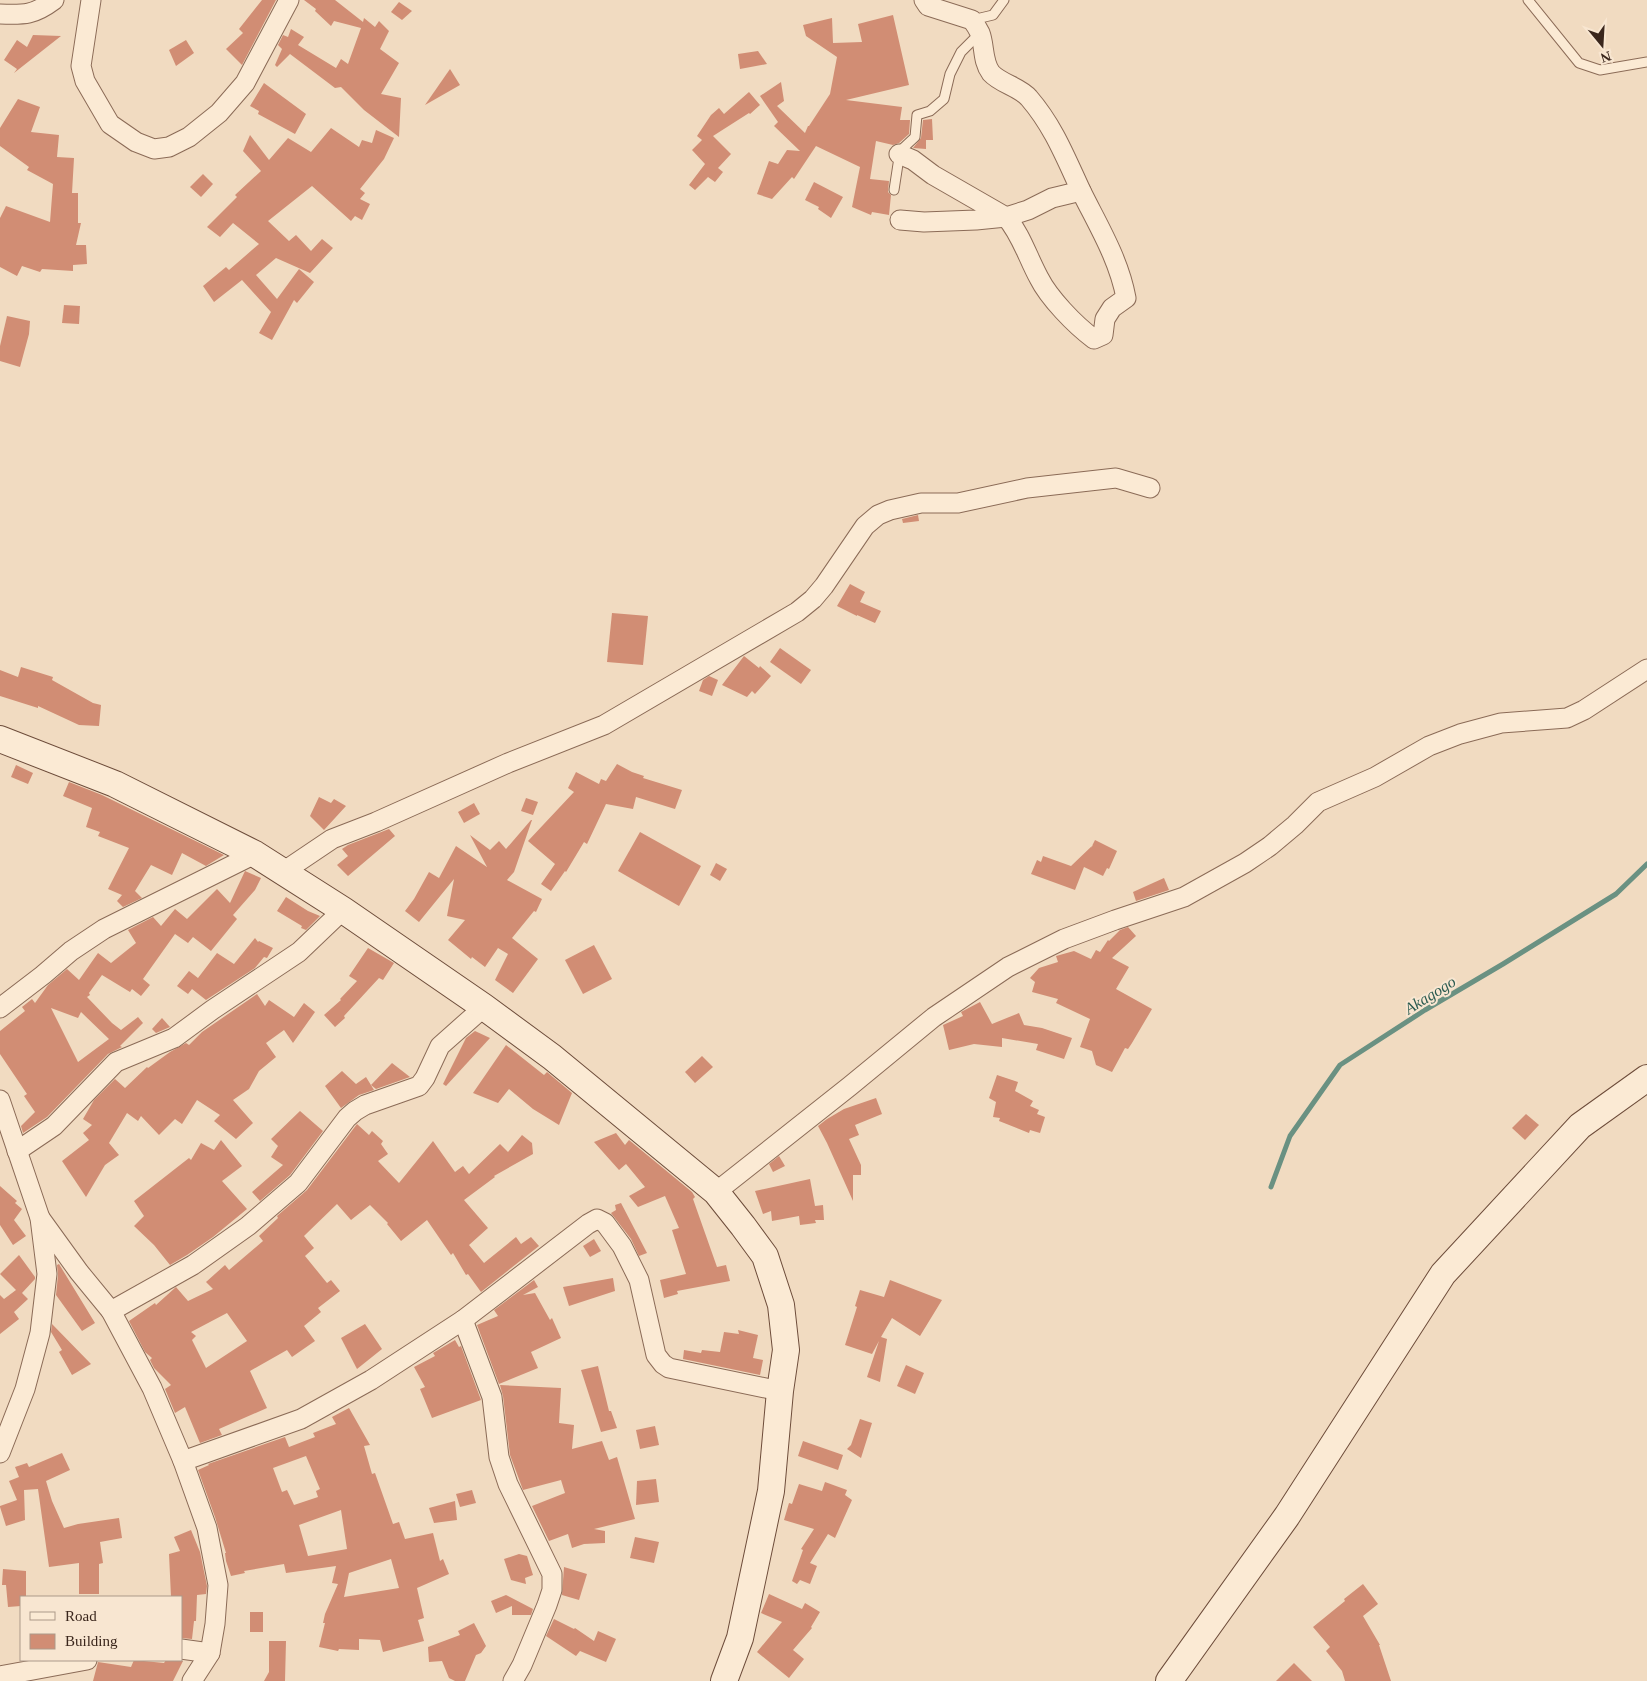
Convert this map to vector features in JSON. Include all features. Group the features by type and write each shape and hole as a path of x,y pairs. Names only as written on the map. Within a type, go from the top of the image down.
{"main road":[{"path":"0,739 115,784 255,854 343,910 484,1006 552,1058 716,1192 765,1256 781,1305 786,1350 780,1390 772,1491 740,1638 724,1681"},
{"path":"1169,1681 1287,1516 1443,1274 1580,1126 1647,1078"}],"street":[{"path":"0,14 22,15 41,10 54,0"},
{"path":"92,0 81,66 85,81 110,124 136,142 154,149 169,148 189,137 219,113 245,83 288,0"},
{"path":"899,154 913,160 932,175 1006,217 1014,226 1040,281 1065,312 1094,339 1103,335 1105,320 1112,308 1126,298 1124,283 1115,258 1056,136 1041,112 1027,95 992,74 985,62 976,27 928,6 924,0"},
{"path":"900,220 924,222 1006,217 1028,210 1052,198 1081,191"},
{"path":"283,872 332,838 376,822 499,767 604,725 797,612 813,599 824,586 865,526 878,515 890,510 921,503 958,504 1026,488 1116,478 1150,488"},
{"path":"716,1192 934,1017 1008,967 1064,939 1184,897 1238,867 1270,846 1318,802 1375,777 1429,746 1460,734 1501,723 1566,718 1584,710 1647,669"},
{"path":"0,1008 71,951 104,929 255,854"},
{"path":"17,1151 54,1126 116,1062 174,1038 212,1010 299,952 343,910"},
{"path":"110,1311 193,1265 248,1226 298,1183 347,1118 365,1105 419,1086 425,1078 440,1046 484,1006"},
{"path":"0,1100 40,1218 47,1274 40,1333 25,1389 0,1453"},
{"path":"40,1218 110,1311 152,1388 183,1461 207,1528 218,1586 210,1653 192,1681"},
{"path":"183,1461 301,1419 371,1380 463,1320 588,1224 597,1220 605,1223 622,1246 639,1280 656,1355 663,1364 668,1368 780,1390"},
{"path":"463,1320 492,1397 499,1457 508,1484 552,1574 552,1590 547,1605 513,1681"},
{"path":"182,1649 210,1653"},
{"path":"0,1676 82,1661"}],"lane":[{"path":"894,190 899,154 915,137 917,115 930,111 944,98 950,74 976,27 993,15 1004,0"},
{"path":"1528,0 1578,63 1600,70 1647,62"}],"building":[{"path":"262,0 276,0 242,65 226,49 243,33 239,29"},
{"path":"304,0 335,0 363,22 364,18 375,27 379,21 389,31 380,49 399,63 381,94 401,98 399,137 364,110 341,87 335,88 290,54 277,67 275,65 282,49 278,45 283,35 288,37 291,29 304,37 298,45 336,68 341,59 348,64 361,28 334,21 331,26 315,11 316,9"},
{"path":"399,2 412,11 402,20 391,12"},
{"path":"893,15 909,85 846,100 902,107 900,120 910,120 909,134 899,143 893,145 876,141 870,179 889,181 888,192 891,195 889,215 872,212 871,215 852,207 860,167 816,146 794,179 792,177 772,199 757,194 769,161 778,164 787,150 800,151 774,126 778,122 760,96 781,82 784,101 777,106 805,133 830,94 837,57 806,36 803,25 832,18 833,43 862,42 858,24"},
{"path":"33,35 61,36 14,73 17,69 4,60 17,40 27,47"},
{"path":"186,40 194,53 176,66 169,50"},
{"path":"758,51 767,64 740,69 738,54"},
{"path":"450,69 460,85 425,105"},
{"path":"264,83 306,114 295,134 258,114 259,111 250,106"},
{"path":"749,92 760,105 750,114 713,136 731,154 718,168 723,172 715,182 708,177 695,190 689,185 705,164 692,150 702,140 697,136 711,115 719,108 724,114"},
{"path":"18,99 40,107 31,132 59,135 57,157 74,158 72,193 78,193 78,223 81,223 76,245 86,245 87,264 73,265 73,271 42,269 40,272 22,266 17,276 0,267 0,218 6,206 50,222 53,184 27,170 29,167 0,146 0,128"},
{"path":"932,119 933,140 926,140 926,149 913,148 921,138 923,120"},
{"path":"331,128 359,147 362,140 372,143 376,130 394,138 384,159 360,189 365,193 360,199 370,204 362,220 355,216 351,221 312,186 268,221 289,241 296,235 311,251 322,239 333,248 310,273 276,258 256,275 277,299 299,269 314,282 297,303 294,300 272,340 259,333 271,312 242,280 214,302 203,286 226,267 229,270 259,244 233,223 220,237 207,227 237,197 235,195 261,171 243,151 250,135 269,160 288,138 311,152"},
{"path":"203,174 213,184 201,197 190,187"},
{"path":"814,182 843,197 831,218 818,209 819,207 805,200"},
{"path":"64,305 80,306 79,324 62,323"},
{"path":"7,316 30,321 29,334 20,367 0,361 0,346"},
{"path":"918,515 919,521 903,523 902,519"},
{"path":"850,584 865,592 860,602 881,611 875,623 837,606"},
{"path":"612,613 648,616 643,665 607,662"},
{"path":"780,648 811,670 801,684 770,662"},
{"path":"744,656 771,676 755,694 752,691 747,697 722,685"},
{"path":"21,667 53,677 52,680 93,703 101,705 99,726 79,725 38,706 38,708 0,696 0,670 18,677"},
{"path":"709,676 718,680 712,696 699,691 703,680"},
{"path":"617,764 644,776 643,778 682,790 675,809 636,797 633,809 606,804 587,844 584,842 566,872 551,891 541,884 555,864 528,841 574,792 568,788 576,772 599,784 601,779 606,781"},
{"path":"16,765 33,773 28,784 11,777"},
{"path":"69,782 102,795 224,855 206,866 182,853 172,875 151,865 135,891 142,898 123,907 117,901 122,895 108,889 129,848 98,836 100,832 86,827 92,808 63,796"},
{"path":"319,797 331,803 334,799 346,806 324,830 310,816"},
{"path":"526,798 538,802 533,815 521,811"},
{"path":"474,803 480,814 464,823 458,812"},
{"path":"531,820 514,872 507,880 542,899 536,912 534,911 512,938 538,959 513,993 495,980 508,954 498,948 485,967 472,957 471,959 448,940 465,920 447,916 454,879 419,922 405,911 429,872 439,878 456,846 487,867 470,835 490,850 499,841 506,849"},
{"path":"389,829 395,836 348,876 337,865 348,856 342,849"},
{"path":"640,832 701,866 679,906 618,871"},
{"path":"1095,840 1117,851 1109,869 1107,868 1103,876 1084,867 1075,890 1031,874 1037,860 1041,862 1043,856 1071,866 1092,846"},
{"path":"716,863 727,869 720,881 710,875"},
{"path":"245,871 261,878 255,890 233,915 237,919 211,951 193,937 188,943 175,934 143,979 150,985 141,996 132,989 130,992 102,975 87,997 121,1030 138,1017 143,1023 120,1046 122,1047 108,1054 47,1117 23,1133 21,1126 35,1112 24,1096 27,1094 0,1054 0,1031 25,1011 22,1007 32,999 35,1003 48,985 67,969 79,980 98,953 111,963 136,943 128,930 153,917 161,926 175,909 187,919 217,889 230,903","holes":["51,1008 78,1018 81,1012 109,1039 78,1062"]},
{"path":"1164,878 1169,890 1136,901 1133,892"},
{"path":"286,897 320,916 306,930 301,928 302,926 277,911"},
{"path":"1128,927 1136,936 1112,958 1129,967 1116,989 1152,1009 1128,1049 1125,1048 1112,1072 1096,1065 1092,1051 1080,1047 1090,1019 1056,1003 1058,999 1032,992 1035,982 1030,978 1039,968 1058,962 1056,956 1074,951 1091,959 1096,950 1100,952 1108,940 1120,930"},
{"path":"255,938 258,942 273,948 267,958 264,957 255,968 206,1000 192,989 188,994 177,986 189,971 198,978 217,953 234,964"},
{"path":"594,945 612,979 583,994 565,960"},
{"path":"368,948 394,963 383,980 379,978 335,1027 324,1015 341,1000 357,981 349,976"},
{"path":"257,994 265,1006 269,1000 294,1017 304,1003 315,1012 293,1043 284,1030 266,1043 276,1057 259,1071 249,1089 233,1100 253,1123 236,1139 214,1121 220,1115 197,1100 182,1124 175,1119 159,1135 141,1116 138,1121 127,1113 109,1143 119,1155 105,1165 86,1197 62,1161 89,1140 83,1133 92,1125 83,1119 94,1100 115,1079 125,1088 147,1067 186,1043 189,1045 202,1032"},
{"path":"980,1002 992,1024 1019,1013 1024,1025 1042,1028 1072,1038 1064,1059 1036,1050 1038,1044 1002,1038 1002,1047 974,1044 949,1050 943,1025 963,1016 961,1012"},
{"path":"162,1018 170,1027 156,1033 152,1029"},
{"path":"475,1031 490,1038 446,1086 443,1084 466,1038"},
{"path":"506,1045 544,1075 547,1072 572,1093 559,1125 533,1109 509,1089 498,1103 473,1093"},
{"path":"702,1056 713,1067 695,1083 685,1072"},
{"path":"392,1063 410,1077 376,1089 371,1085"},
{"path":"342,1071 356,1084 366,1077 374,1090 359,1095 341,1108 325,1086"},
{"path":"997,1075 1018,1082 1015,1091 1033,1101 1030,1106 1039,1110 1037,1114 1045,1117 1040,1133 1030,1130 1029,1133 999,1121 1000,1118 993,1117 996,1102 989,1098"},
{"path":"876,1098 882,1114 855,1125 859,1135 849,1139 861,1165 861,1175 853,1175 853,1201 818,1126 844,1109"},
{"path":"300,1111 323,1131 290,1175 260,1201 252,1192 283,1165 271,1157 278,1146 271,1139"},
{"path":"1526,1114 1539,1125 1525,1140 1512,1128"},
{"path":"357,1124 369,1135 372,1131 383,1141 381,1144 388,1154 378,1161 399,1183 433,1141 455,1172 463,1166 469,1174 500,1144 508,1152 522,1135 532,1143 533,1154 494,1176 464,1200 488,1228 469,1245 484,1263 516,1237 521,1244 531,1237 539,1246 481,1292 468,1274 466,1275 453,1253 451,1255 427,1220 401,1241 388,1223 370,1205 351,1220 337,1204 304,1236 314,1248 305,1256 327,1283 331,1280 340,1291 318,1308 321,1312 304,1326 315,1341 292,1357 287,1350 250,1371 267,1408 219,1429 222,1435 200,1443 185,1407 175,1413 165,1389 171,1385 154,1368 150,1360 152,1358 145,1352 129,1321 155,1303 156,1305 176,1287 188,1301 213,1289 206,1282 225,1265 229,1270 263,1241 259,1236 278,1218 277,1216 307,1190","holes":["227,1313 247,1341 206,1368 192,1340 196,1336 191,1332"]},
{"path":"616,1133 625,1145 629,1140 692,1192 717,1267 726,1265 730,1281 677,1291 678,1294 664,1298 660,1280 686,1274 672,1230 679,1228 665,1196 638,1207 629,1196 645,1187 626,1164 619,1170 594,1142"},
{"path":"221,1140 242,1166 222,1181 247,1209 213,1237 170,1265 154,1245 134,1226 144,1216 134,1201 189,1158 191,1160 201,1143 214,1150"},
{"path":"779,1156 785,1166 773,1172 769,1164"},
{"path":"810,1179 815,1206 823,1205 824,1220 815,1220 816,1223 800,1225 799,1216 772,1221 771,1211 763,1214 755,1191"},
{"path":"0,1186 17,1201 15,1203 22,1209 14,1220 26,1236 13,1245 0,1225"},
{"path":"621,1203 647,1253 639,1256 631,1239 611,1213 616,1210 615,1205"},
{"path":"594,1239 601,1251 590,1257 583,1246"},
{"path":"19,1255 35,1279 22,1293 28,1299 14,1312 19,1319 0,1334 0,1295 4,1299 16,1290 0,1274"},
{"path":"59,1264 95,1323 82,1331 56,1295 57,1265"},
{"path":"613,1278 615,1291 569,1306 563,1287"},
{"path":"534,1280 538,1287 523,1295 535,1293 550,1320 552,1318 561,1338 531,1352 538,1368 499,1384 477,1325 498,1316 494,1310"},
{"path":"890,1280 942,1300 920,1336 892,1318 881,1337 887,1339 880,1382 867,1377 879,1341 872,1354 845,1345 857,1307 855,1306 860,1290 884,1297"},
{"path":"52,1324 91,1364 72,1375 59,1352 62,1350 51,1332"},
{"path":"365,1324 382,1349 357,1369 341,1338"},
{"path":"738,1330 758,1335 753,1358 763,1360 760,1375 683,1359 684,1350 701,1353 702,1350 720,1352 724,1332 739,1334"},
{"path":"455,1340 459,1347 461,1346 481,1400 432,1418 420,1389 425,1387 414,1367 435,1356 433,1353"},
{"path":"906,1365 924,1373 915,1394 897,1386"},
{"path":"598,1366 609,1411 611,1411 617,1428 601,1432 581,1370"},
{"path":"500,1385 561,1388 559,1423 574,1425 572,1449 602,1441 609,1460 617,1457 635,1519 594,1529 605,1531 605,1543 584,1544 572,1548 568,1534 549,1541 532,1506 565,1493 561,1480 523,1490 510,1455"},
{"path":"349,1408 370,1445 364,1446 372,1474 375,1473 393,1524 399,1522 405,1539 433,1533 440,1561 443,1559 449,1574 417,1588 424,1618 418,1620 424,1641 383,1652 380,1640 359,1639 359,1650 339,1649 338,1651 319,1647 325,1623 323,1623 325,1614 338,1584 332,1583 336,1566 286,1573 284,1564 244,1571 245,1573 231,1576 215,1517 198,1470 208,1464 285,1437 289,1447 315,1437 313,1433 336,1424 332,1417","holes":["306,1456 320,1489 316,1491 318,1497 294,1505 287,1490 282,1492 273,1468","341,1510 347,1549 308,1556 299,1525","391,1559 399,1588 344,1597 349,1573"]},
{"path":"860,1419 872,1423 861,1458 847,1449 851,1445"},
{"path":"655,1426 659,1445 640,1449 636,1430"},
{"path":"803,1441 843,1455 838,1470 798,1456"},
{"path":"62,1453 70,1470 46,1481 52,1501 64,1528 119,1518 122,1538 100,1542 103,1563 99,1564 99,1594 79,1594 79,1563 49,1567 38,1489 24,1490 25,1520 6,1526 0,1507 17,1500 9,1481 19,1477 15,1467 27,1463 29,1467"},
{"path":"656,1479 659,1502 636,1505 637,1481"},
{"path":"825,1482 847,1490 845,1495 852,1500 835,1538 828,1534 810,1563 817,1566 810,1584 800,1580 797,1584 792,1581 803,1550 801,1549 814,1529 784,1520 789,1503 792,1504 799,1484 822,1491"},
{"path":"472,1490 476,1503 460,1507 456,1494"},
{"path":"455,1501 457,1520 434,1523 429,1508"},
{"path":"191,1530 200,1552 207,1586 206,1594 197,1595 196,1621 194,1621 192,1639 182,1638 182,1596 171,1596 169,1554 180,1551 174,1537"},
{"path":"635,1537 659,1542 654,1563 630,1558"},
{"path":"519,1554 527,1556 533,1575 525,1578 526,1584 511,1580 504,1559"},
{"path":"564,1567 587,1574 579,1600 562,1595"},
{"path":"3,1569 26,1571 26,1596 20,1596 20,1606 8,1607 6,1585 2,1585"},
{"path":"1363,1584 1378,1604 1363,1616 1380,1645 1391,1681 1345,1681 1342,1671 1326,1651 1330,1647 1313,1627"},
{"path":"769,1594 802,1609 805,1603 820,1612 812,1628 793,1650 804,1659 789,1678 757,1652 782,1622 761,1613"},
{"path":"506,1595 533,1609 531,1615 512,1615 512,1606 496,1613 491,1601"},
{"path":"250,1612 263,1612 263,1632 250,1632"},
{"path":"554,1619 575,1628 594,1641 598,1631 616,1639 606,1662 580,1651 576,1656 546,1636"},
{"path":"474,1623 486,1646 481,1653 476,1655 465,1681 455,1681 449,1678 442,1661 429,1662 428,1647 460,1635 458,1631"},
{"path":"269,1641 286,1641 285,1681 264,1681 269,1672"},
{"path":"134,1661 164,1663 165,1661 183,1661 173,1681 93,1681 98,1662 131,1667"},
{"path":"1294,1663 1312,1681 1276,1681"}],"waterway":[{"name":"Akagogo","path":"1271,1187 1290,1136 1340,1065 1425,1010 1616,894 1647,864"}]}
